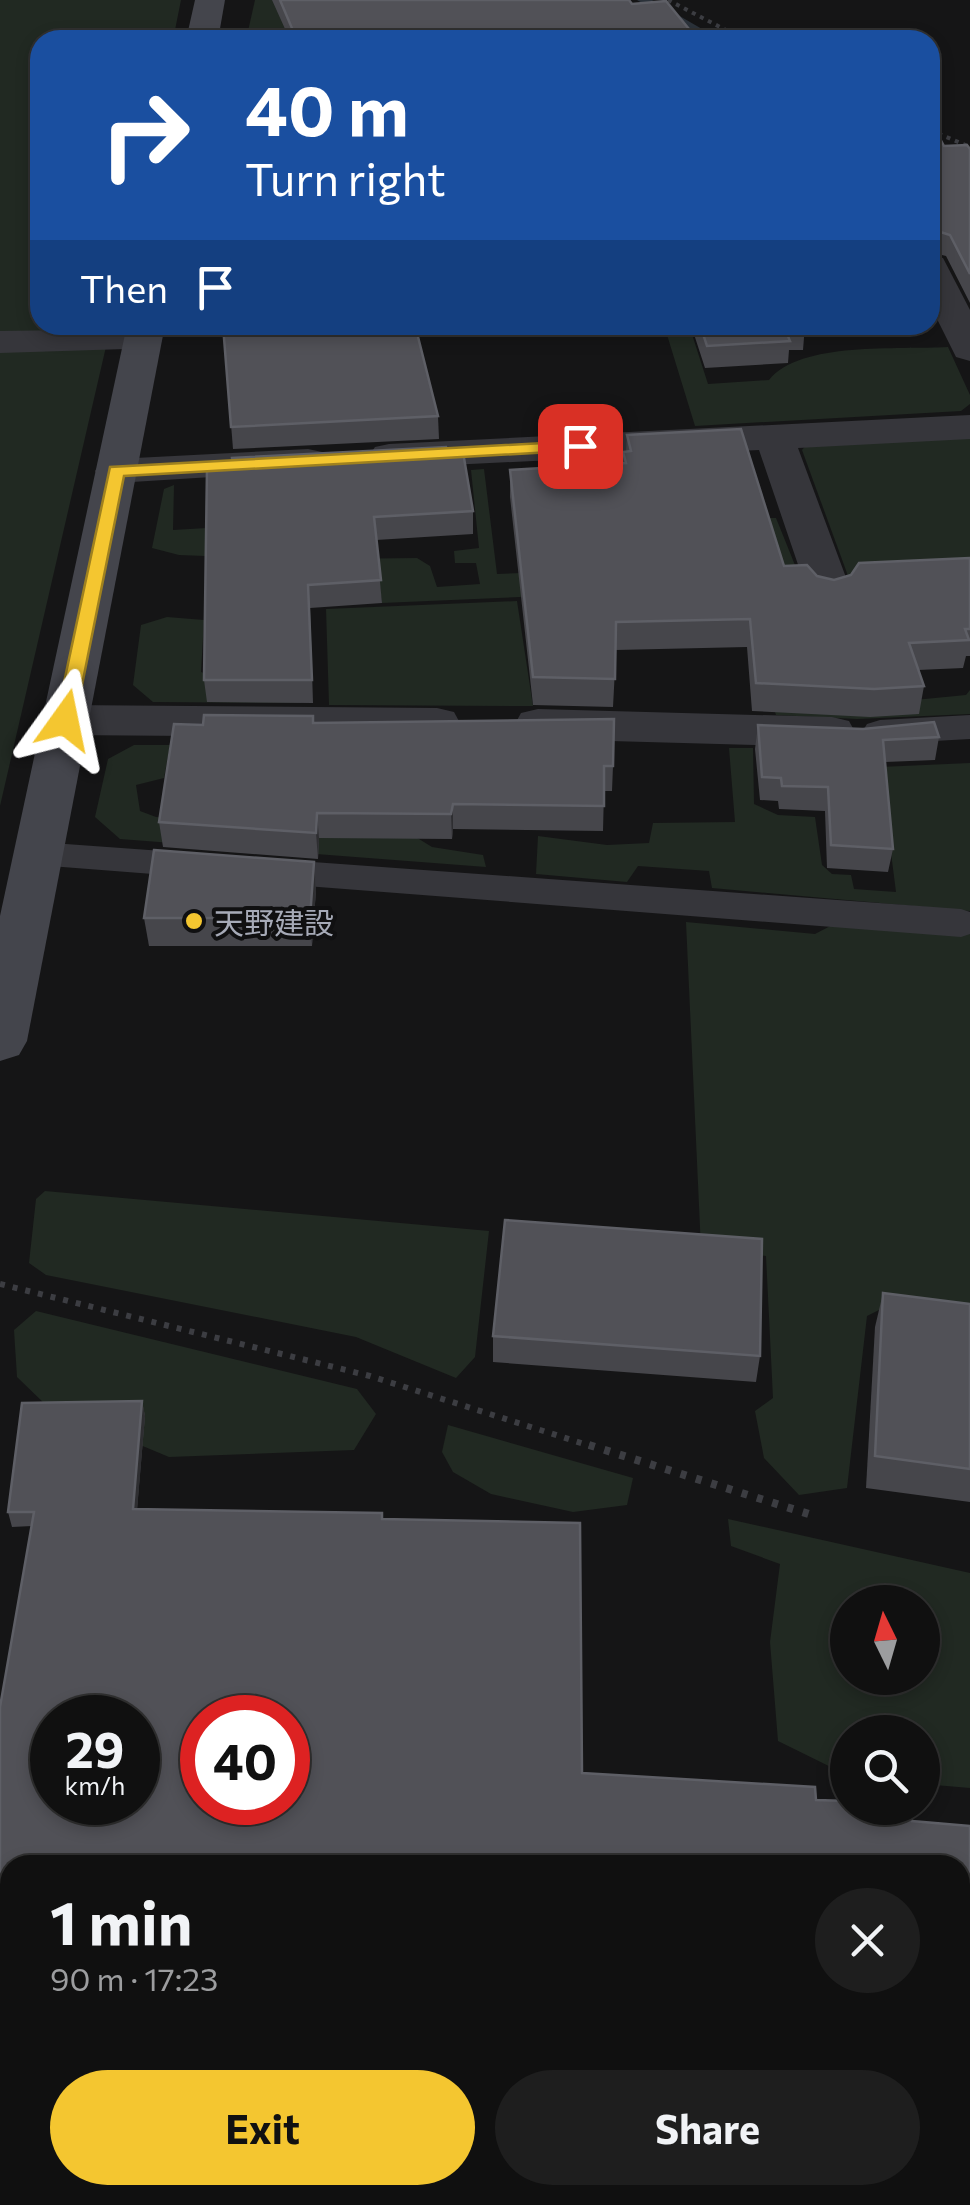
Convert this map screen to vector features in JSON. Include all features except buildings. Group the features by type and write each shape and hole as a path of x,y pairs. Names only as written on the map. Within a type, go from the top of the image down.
{"street":[{"path":"204,30 210,0"},
{"path":"940,287 970,349"},
{"path":"0,342 101,335"},
{"path":"0,1041 143,335"},
{"path":"116,471 970,426"},
{"path":"774,436 829,592"},
{"path":"65,720 494,724 860,733"}],"lane":[{"path":"860,733 970,728"},
{"path":"38,855 961,924"}],"path":[{"path":"668,0 726,30"},
{"path":"940,134 970,147"},
{"path":"0,1284 370,1376 815,1516"}],"shaded area":[{"path":"0,0 181,0 175,30 30,30 30,335 109,335 0,806"},
{"path":"255,0 591,0 392,30 248,30"},
{"path":"667,335 692,335 708,384 769,380 803,359 826,353 948,347 970,395 970,404 961,411 695,426"},
{"path":"970,437 970,580 851,584 802,450 809,442"},
{"path":"484,469 497,574 522,573 750,518 776,518 803,585 382,603 378,571 336,559 417,558 430,566 437,587 480,584 476,563 455,563 454,551 479,548 471,470"},
{"path":"174,485 173,530 207,528 205,556 152,548 164,489"},
{"path":"517,601 533,706 329,705 326,609"},
{"path":"167,617 204,620 201,672 217,677 302,676 301,703 153,702 133,685 141,625"},
{"path":"756,651 884,703 966,695 970,690 970,714 857,719 776,715"},
{"path":"134,745 170,745 164,778 136,785 140,811 156,817 406,831 432,847 483,855 486,867 120,839 95,817 108,759"},
{"path":"729,748 753,748 754,804 778,815 815,817 822,865 832,874 851,875 854,889 896,892 880,767 970,763 970,911 712,888 709,871 638,866 627,882 536,874 538,836 607,845 649,843 653,823 735,822"},
{"path":"686,922 815,934 838,922 970,930 970,1338 885,1307 867,1316 847,1488 799,1495 764,1458 755,1411 773,1398 766,1256 701,1249"},
{"path":"45,1191 489,1231 475,1357 456,1378 356,1337 46,1275 29,1263 36,1199"},
{"path":"36,1311 357,1389 376,1414 354,1450 169,1457 47,1406 17,1377 14,1330"},
{"path":"448,1425 633,1478 627,1505 573,1512 491,1494 453,1472 442,1452"},
{"path":"728,1519 970,1573 970,1788 940,1785 940,1715 830,1715 830,1767 778,1741 770,1642 780,1564 731,1546"}],"waterway":[{"path":"643,0 697,30"}],"place":[{"name":"天野建設","path":"194,921"}],"route":[{"path":"65,720 116,471 580,446"}]}
